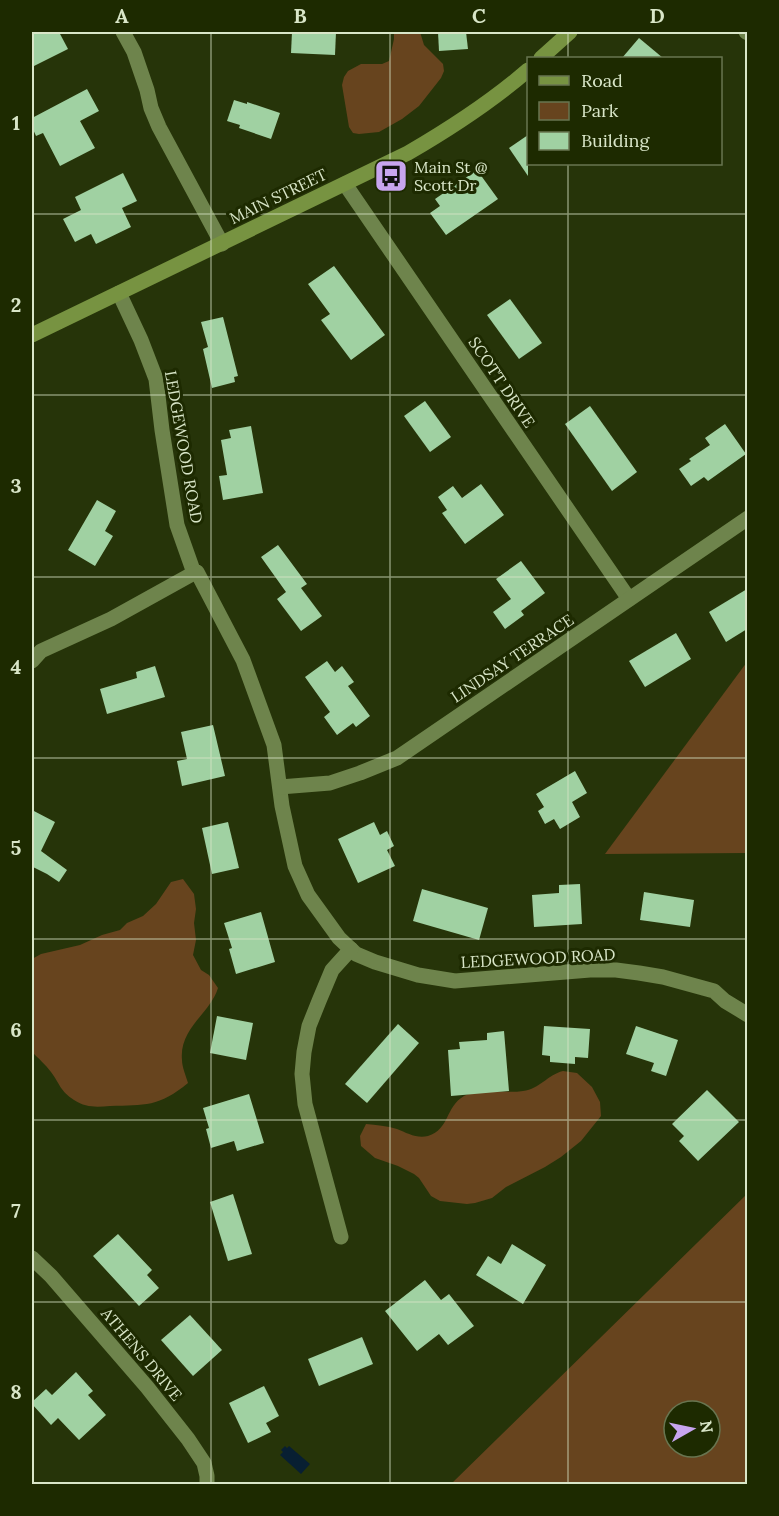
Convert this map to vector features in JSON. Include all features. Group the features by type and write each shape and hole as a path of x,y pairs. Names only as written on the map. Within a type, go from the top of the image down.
{"main road":[{"path":"542,57 570,32"},
{"name":"MAIN STREET","path":"32,335 408,153 485,105 527,71"}],"street":[{"path":"123,32 134,52 159,127 222,244"},
{"name":"SCOTT DRIVE","path":"345,184 629,599"},
{"name":"LEDGEWOOD ROAD","path":"119,294 141,340 156,379 177,525 194,573 197,572 246,669 274,745 282,806 295,866 308,895 339,938 356,954 386,966 418,975 455,981 590,970 616,970 655,975 714,991 747,1015"},
{"name":"LINDSAY TERRACE","path":"280,787 330,783 397,758 747,518"},
{"path":"32,661 41,651 111,619 194,573"},
{"path":"341,1238 305,1104 302,1074 309,1026 332,970 351,950"},
{"name":"ATHENS DRIVE","path":"32,1258 51,1276 167,1411 204,1463 207,1485"}],"green space":[{"path":"394,32 420,32 424,45 443,64 444,71 419,106 402,119 379,132 353,133 349,127 342,85 344,77 348,71 361,64 382,64 389,61"},
{"path":"747,662 747,853 605,854"},
{"path":"183,879 194,894 196,909 194,923 196,940 193,955 201,970 209,975 218,988 209,1006 185,1039 182,1060 188,1083 168,1097 151,1103 96,1107 78,1103 66,1094 49,1069 32,1052 32,959 41,954 80,945 120,930 127,923 143,916 156,904 171,882"},
{"path":"563,1071 577,1073 592,1087 600,1102 601,1116 581,1141 561,1157 506,1187 492,1198 467,1204 440,1201 431,1196 414,1174 375,1158 361,1146 360,1136 366,1124 393,1128 416,1136 428,1136 440,1128 453,1106 470,1093 529,1090"},
{"path":"747,1194 747,1484 451,1484"}],"water":[{"path":"285,1446 287,1448 289,1446 310,1464 301,1474 280,1455"}],"building":[{"path":"32,32 59,32 68,49 32,67"},
{"path":"292,32 336,32 335,55 291,53"},
{"path":"438,32 466,32 468,49 439,51"},
{"path":"639,38 662,57 623,57"},
{"path":"87,89 99,111 80,121 95,148 60,166 43,133 36,136 32,127 32,118"},
{"path":"234,100 280,113 271,139 239,128 240,125 227,121"},
{"path":"527,136 528,176 509,148"},
{"path":"477,170 498,199 446,235 430,213 440,206 435,199"},
{"path":"123,173 137,201 122,208 131,227 96,244 91,234 75,242 63,219 81,210 75,197"},
{"path":"334,266 385,335 351,360 321,320 330,314 308,284"},
{"path":"510,299 542,343 519,359 487,315"},
{"path":"223,317 238,376 234,377 235,382 212,388 203,349 208,347 201,322"},
{"path":"425,401 451,437 430,452 404,416"},
{"path":"590,406 637,472 612,491 565,424"},
{"path":"725,424 746,454 708,481 704,477 691,486 679,469 710,445 705,438"},
{"path":"251,426 263,493 223,500 219,476 227,475 221,440 231,438 229,430"},
{"path":"481,484 504,515 465,544 442,513 447,510 438,497 453,486 462,498"},
{"path":"97,500 116,511 105,531 113,536 95,566 68,550"},
{"path":"278,545 307,584 301,588 322,616 301,631 277,599 286,592 261,557"},
{"path":"521,561 545,593 521,611 524,615 505,629 493,612 511,599 496,579"},
{"path":"747,589 747,629 726,642 709,612"},
{"path":"676,633 691,659 645,687 629,661"},
{"path":"327,661 335,672 342,666 354,682 348,686 370,716 356,727 353,723 337,735 324,717 330,712 305,677"},
{"path":"155,666 165,697 107,714 100,689 137,678 136,672"},
{"path":"213,725 225,776 182,786 177,761 187,759 181,732"},
{"path":"575,771 587,793 572,802 580,817 560,829 554,819 545,824 538,811 544,807 536,794"},
{"path":"32,810 55,822 41,851 67,870 59,882 33,867 32,870"},
{"path":"228,822 239,868 212,874 202,828"},
{"path":"374,822 380,835 387,831 394,846 387,850 395,866 358,883 338,839"},
{"path":"580,884 582,924 534,927 532,895 559,893 559,885"},
{"path":"422,889 488,908 479,940 413,921"},
{"path":"644,892 694,900 690,927 640,920"},
{"path":"261,912 275,962 236,974 229,949 232,948 224,923"},
{"path":"217,1016 253,1023 246,1060 210,1053"},
{"path":"398,1024 419,1043 367,1103 345,1084"},
{"path":"544,1026 590,1029 588,1058 575,1057 575,1064 550,1062 550,1056 542,1055"},
{"path":"636,1026 678,1040 666,1076 651,1071 654,1063 626,1054"},
{"path":"504,1031 509,1091 451,1096 448,1050 460,1049 459,1042 487,1040 487,1033"},
{"path":"707,1090 739,1122 698,1161 679,1141 684,1136 672,1124"},
{"path":"249,1094 264,1143 237,1151 234,1141 211,1148 206,1129 209,1128 203,1108"},
{"path":"233,1194 252,1254 228,1261 210,1202"},
{"path":"118,1234 152,1270 147,1275 159,1288 139,1306 93,1256"},
{"path":"512,1244 546,1265 523,1304 476,1275 488,1256 501,1264"},
{"path":"425,1280 441,1300 449,1294 474,1326 448,1345 439,1334 417,1351 385,1311"},
{"path":"190,1315 222,1350 193,1376 161,1340"},
{"path":"362,1337 373,1364 319,1386 308,1359"},
{"path":"76,1372 93,1391 88,1395 106,1415 79,1440 58,1418 51,1425 32,1404 46,1389 52,1395"},
{"path":"264,1386 279,1416 266,1423 271,1432 248,1443 229,1403"}],"place":[{"name":"Main St @ Scott Dr","path":"391,176"}]}
